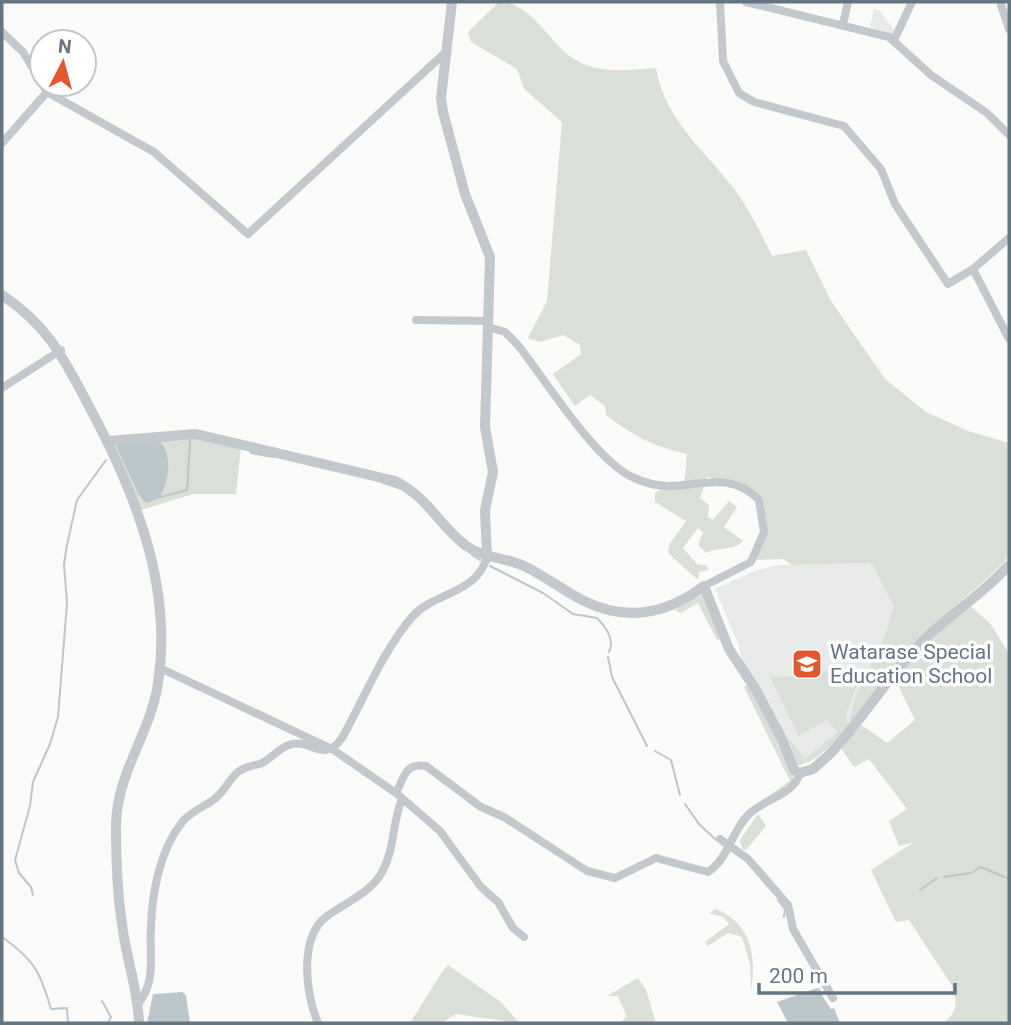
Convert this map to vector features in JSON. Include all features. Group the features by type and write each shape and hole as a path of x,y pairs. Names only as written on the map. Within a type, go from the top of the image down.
{"street":[{"path":"138,1004 148,991 150,980 150,928 157,879 166,850 182,822 200,806 219,795 238,772 262,763 286,746 295,744 325,751 332,749 342,738 391,648 413,616 472,580 482,569 487,557 485,510 493,472 485,427 490,257 466,194 443,112 441,98 452,2"},
{"path":"720,2 723,61 742,97 844,126 881,169 895,204 948,284 973,270 1009,239"},
{"path":"746,2 843,24 894,40 930,75 987,113 1009,135"},
{"path":"843,24 848,2"},
{"path":"894,40 912,2"},
{"path":"1000,2 1009,29"},
{"path":"2,32 28,60"},
{"path":"58,98 154,152 248,234 447,51"},
{"path":"2,143 42,98"},
{"path":"973,270 1009,339"},
{"path":"2,295 17,305 61,350 135,500 158,595 160,668 155,699 119,796 116,822 122,925 138,1004 139,1023"},
{"path":"107,441 196,434 395,481 423,499 463,543 487,557 517,563 581,600 615,609 647,612 666,609 704,586 747,567 751,562 764,532 758,500 743,489 705,480 662,486 625,473 606,458 505,332 488,324 416,320"},
{"path":"2,387 61,350"},
{"path":"318,1023 306,988 314,934 324,918 352,900 382,874 394,842 399,796 406,771 416,765 426,766 481,807 504,817 587,871 607,878 624,876 647,860 656,858 708,872 719,862 748,814 795,784 800,773 813,768 830,754 920,644 950,614 996,580 1009,565"},
{"path":"704,586 729,649 751,682 783,741 794,770 800,773"},
{"path":"160,668 332,749 399,796 440,831 481,887 496,899 513,928 524,937"},
{"path":"720,839 748,859 788,905 793,929 833,998"}],"shaded area":[{"path":"499,2 520,8 530,15 562,50 581,63 612,70 656,68 660,86 676,117 737,193 772,256 806,250 831,301 885,379 926,412 968,431 1009,443 1009,557 918,640 863,711 832,745 815,758 797,766 789,739 805,759 838,732 826,720 799,736 770,677 817,676 820,672 862,670 846,715 848,725 856,695 884,638 894,606 873,565 868,563 792,565 783,559 758,560 755,556 767,529 762,500 738,484 707,477 700,498 709,505 708,517 713,520 729,501 737,507 724,527 743,541 734,547 706,553 698,545 703,532 698,528 683,548 697,564 707,566 708,570 699,572 698,580 668,553 669,545 686,521 655,502 655,493 661,489 684,488 687,454 653,444 635,434 606,415 605,406 590,395 575,406 553,374 581,354 580,345 563,335 540,342 528,338 547,301 562,122 524,89 517,69 471,42 468,32"},
{"path":"874,9 879,10 895,31 893,35 870,27"},
{"path":"187,437 241,447 236,494 193,494 141,510 114,444"},
{"path":"133,442 161,442 167,456 167,477 160,498 146,503 139,495 116,446"},
{"name":"Watarase Special Education School","path":"780,565 873,565 890,594 894,606 891,621 848,727 817,758 808,763 788,742 742,662 739,646 715,589 757,570"},
{"path":"703,594 721,639 717,640 698,603 681,613 674,610"},
{"path":"969,605 990,623 1009,654 1009,1023 944,1023 952,1014 955,1005 951,984 909,920 896,922 871,870 914,842 899,846 889,821 907,809 869,759 854,767 841,748 860,724 887,743 915,720 895,679 920,649"},
{"path":"749,684 784,747 793,773 793,783 754,806 790,781 744,687"},
{"path":"758,814 766,826 746,850 742,849 740,840"},
{"path":"716,909 737,923 749,943 753,966 751,991 750,964 742,937 728,933 708,946 705,942 729,924 723,917 709,913"},
{"path":"448,965 501,1002 519,1023 456,1014 441,1023 410,1023"},
{"path":"638,978 646,990 656,1023 619,1023 627,1017 618,996 607,996"},
{"path":"817,988 831,1009 834,1008 840,1023 788,1023 777,1002"},
{"path":"182,992 186,995 190,1023 147,1023 153,994"}],"waterway":[{"path":"161,497 187,490 190,441"},
{"path":"251,453 273,457"},
{"path":"33,895 31,887 19,873 15,860 30,806 33,782 50,744 58,717 67,603 64,564 67,545 77,500 106,460"},
{"path":"381,482 399,488"},
{"path":"472,555 480,560"},
{"path":"490,566 543,593 573,614 597,618 610,638 609,652"},
{"path":"608,657 612,677 647,746"},
{"path":"655,751 671,760 680,795"},
{"path":"685,804 699,824 716,840"},
{"path":"944,877 971,873 981,867 1009,879"},
{"path":"920,890 937,878"},
{"path":"778,900 785,909 784,917"},
{"path":"2,937 34,967 51,1009 67,1008 68,1023"},
{"path":"819,989 823,1000"},
{"path":"102,1001 111,1017 108,1023"}],"place":[{"name":"Watarase Special Education School","path":"807,664"}]}
